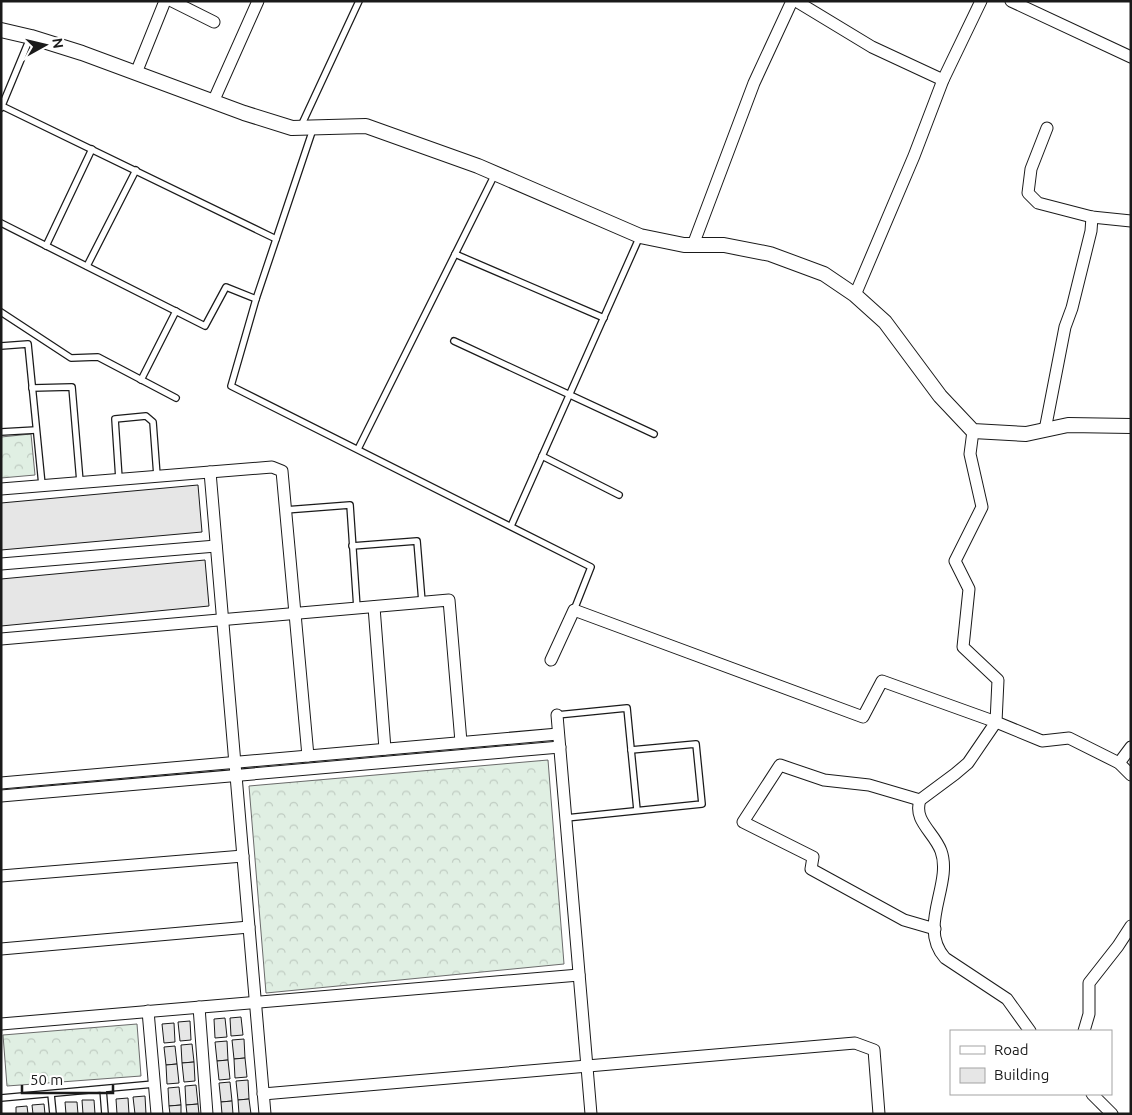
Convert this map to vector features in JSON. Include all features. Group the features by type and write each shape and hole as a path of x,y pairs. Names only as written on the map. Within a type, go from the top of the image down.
{"street":[{"path":"136,73 165,1"},
{"path":"172,1 214,22"},
{"path":"213,102 258,1"},
{"path":"694,245 754,83 794,1 872,47 943,80"},
{"path":"855,295 914,156 943,80 981,1"},
{"path":"1011,1 1131,57"},
{"path":"1,30 31,37 292,128 366,126 495,174 640,236 684,245 724,246 770,254 824,274 855,295 885,322 940,396 973,431 1026,434 1068,425 1131,426"},
{"path":"1047,128 1031,169 1028,193 1038,203 1092,217 1131,221"},
{"path":"1045,430 1065,327 1075,298 1091,230 1092,217"},
{"path":"973,431 970,454 982,507 955,561 969,589 963,647 998,680 996,722 968,762 920,800 919,816 936,840 943,861 943,878 937,900 935,929 936,946 939,952 944,958 1007,999 1029,1030"},
{"path":"1,489 272,467 282,471 308,756"},
{"path":"210,472 265,1114"},
{"path":"1,564 216,546"},
{"path":"1,639 449,600 461,742"},
{"path":"374,607 385,749"},
{"path":"551,660 574,610 863,717 882,681 996,722 1042,741 1069,738 1119,763 1131,775"},
{"path":"557,715 591,1114"},
{"path":"1,782 558,734"},
{"path":"1,796 560,747"},
{"path":"1119,763 1131,747"},
{"path":"920,800 869,785 824,780 780,765 743,822 814,857 811,869 904,920 935,929"},
{"path":"1,876 243,856"},
{"path":"1084,1030 1089,1014 1089,983 1131,926"},
{"path":"1,949 249,927"},
{"path":"1,1024 579,975"},
{"path":"199,1007 207,1114"},
{"path":"148,1011 157,1114"},
{"path":"264,1094 855,1043 874,1050 879,1114"},
{"path":"1093,1095 1112,1114"}],"lane":[{"path":"359,1 307,127 276,239 256,299 231,386 591,567 574,610"},
{"path":"31,37 2,107 276,239"},
{"path":"46,246 92,149"},
{"path":"87,266 136,170"},
{"path":"358,450 495,174"},
{"path":"1,223 205,326 226,287 256,299"},
{"path":"511,526 640,236"},
{"path":"455,254 604,318"},
{"path":"141,380 176,311"},
{"path":"1,312 71,358 98,357 176,398"},
{"path":"454,341 654,434"},
{"path":"1,346 28,344 42,485"},
{"path":"32,388 72,387 80,482"},
{"path":"118,479 115,419 146,416 153,422 157,476"},
{"path":"1,432 36,430"},
{"path":"542,456 619,495"},
{"path":"285,510 350,505 357,608"},
{"path":"352,546 418,541 422,602"},
{"path":"557,715 627,708 637,810"},
{"path":"566,818 702,804 696,744 631,750"},
{"path":"1,1098 154,1084"},
{"path":"103,1089 105,1114"},
{"path":"51,1094 53,1114"}],"green space":[{"path":"31,434 35,475 1,478 1,437"},
{"path":"548,760 564,964 266,993 249,786"},
{"path":"137,1024 141,1076 7,1086 3,1035"}],"building":[{"path":"198,485 202,532 1,550 1,503"},
{"path":"205,560 209,606 1,626 1,579"},
{"path":"241,1017 243,1035 231,1036 230,1018"},
{"path":"225,1018 227,1037 215,1038 214,1019"},
{"path":"190,1021 191,1040 180,1041 178,1022"},
{"path":"174,1023 175,1042 164,1043 162,1024"},
{"path":"244,1039 245,1058 234,1059 232,1040"},
{"path":"227,1041 228,1060 217,1061 215,1042"},
{"path":"192,1044 194,1062 182,1063 181,1045"},
{"path":"175,1046 177,1064 166,1065 164,1047"},
{"path":"245,1058 247,1077 235,1078 234,1059"},
{"path":"228,1060 230,1079 219,1080 217,1061"},
{"path":"194,1062 195,1081 184,1082 182,1063"},
{"path":"177,1064 179,1083 167,1084 166,1065"},
{"path":"248,1080 249,1099 238,1100 236,1081"},
{"path":"230,1082 232,1101 221,1102 219,1083"},
{"path":"196,1085 198,1104 186,1105 185,1086"},
{"path":"179,1087 181,1105 169,1106 168,1088"},
{"path":"145,1096 146,1114 135,1114 133,1097"},
{"path":"128,1098 129,1114 117,1114 116,1099"},
{"path":"249,1099 251,1114 239,1114 238,1100"},
{"path":"82,1100 94,1100 95,1114 83,1114"},
{"path":"232,1101 233,1114 222,1114 221,1102"},
{"path":"65,1102 77,1102 78,1114 66,1114"},
{"path":"44,1104 45,1114 33,1114 32,1105"},
{"path":"198,1104 199,1114 187,1114 186,1105"},
{"path":"181,1105 181,1114 170,1114 169,1106"},
{"path":"27,1106 28,1114 16,1114 16,1107"}]}
